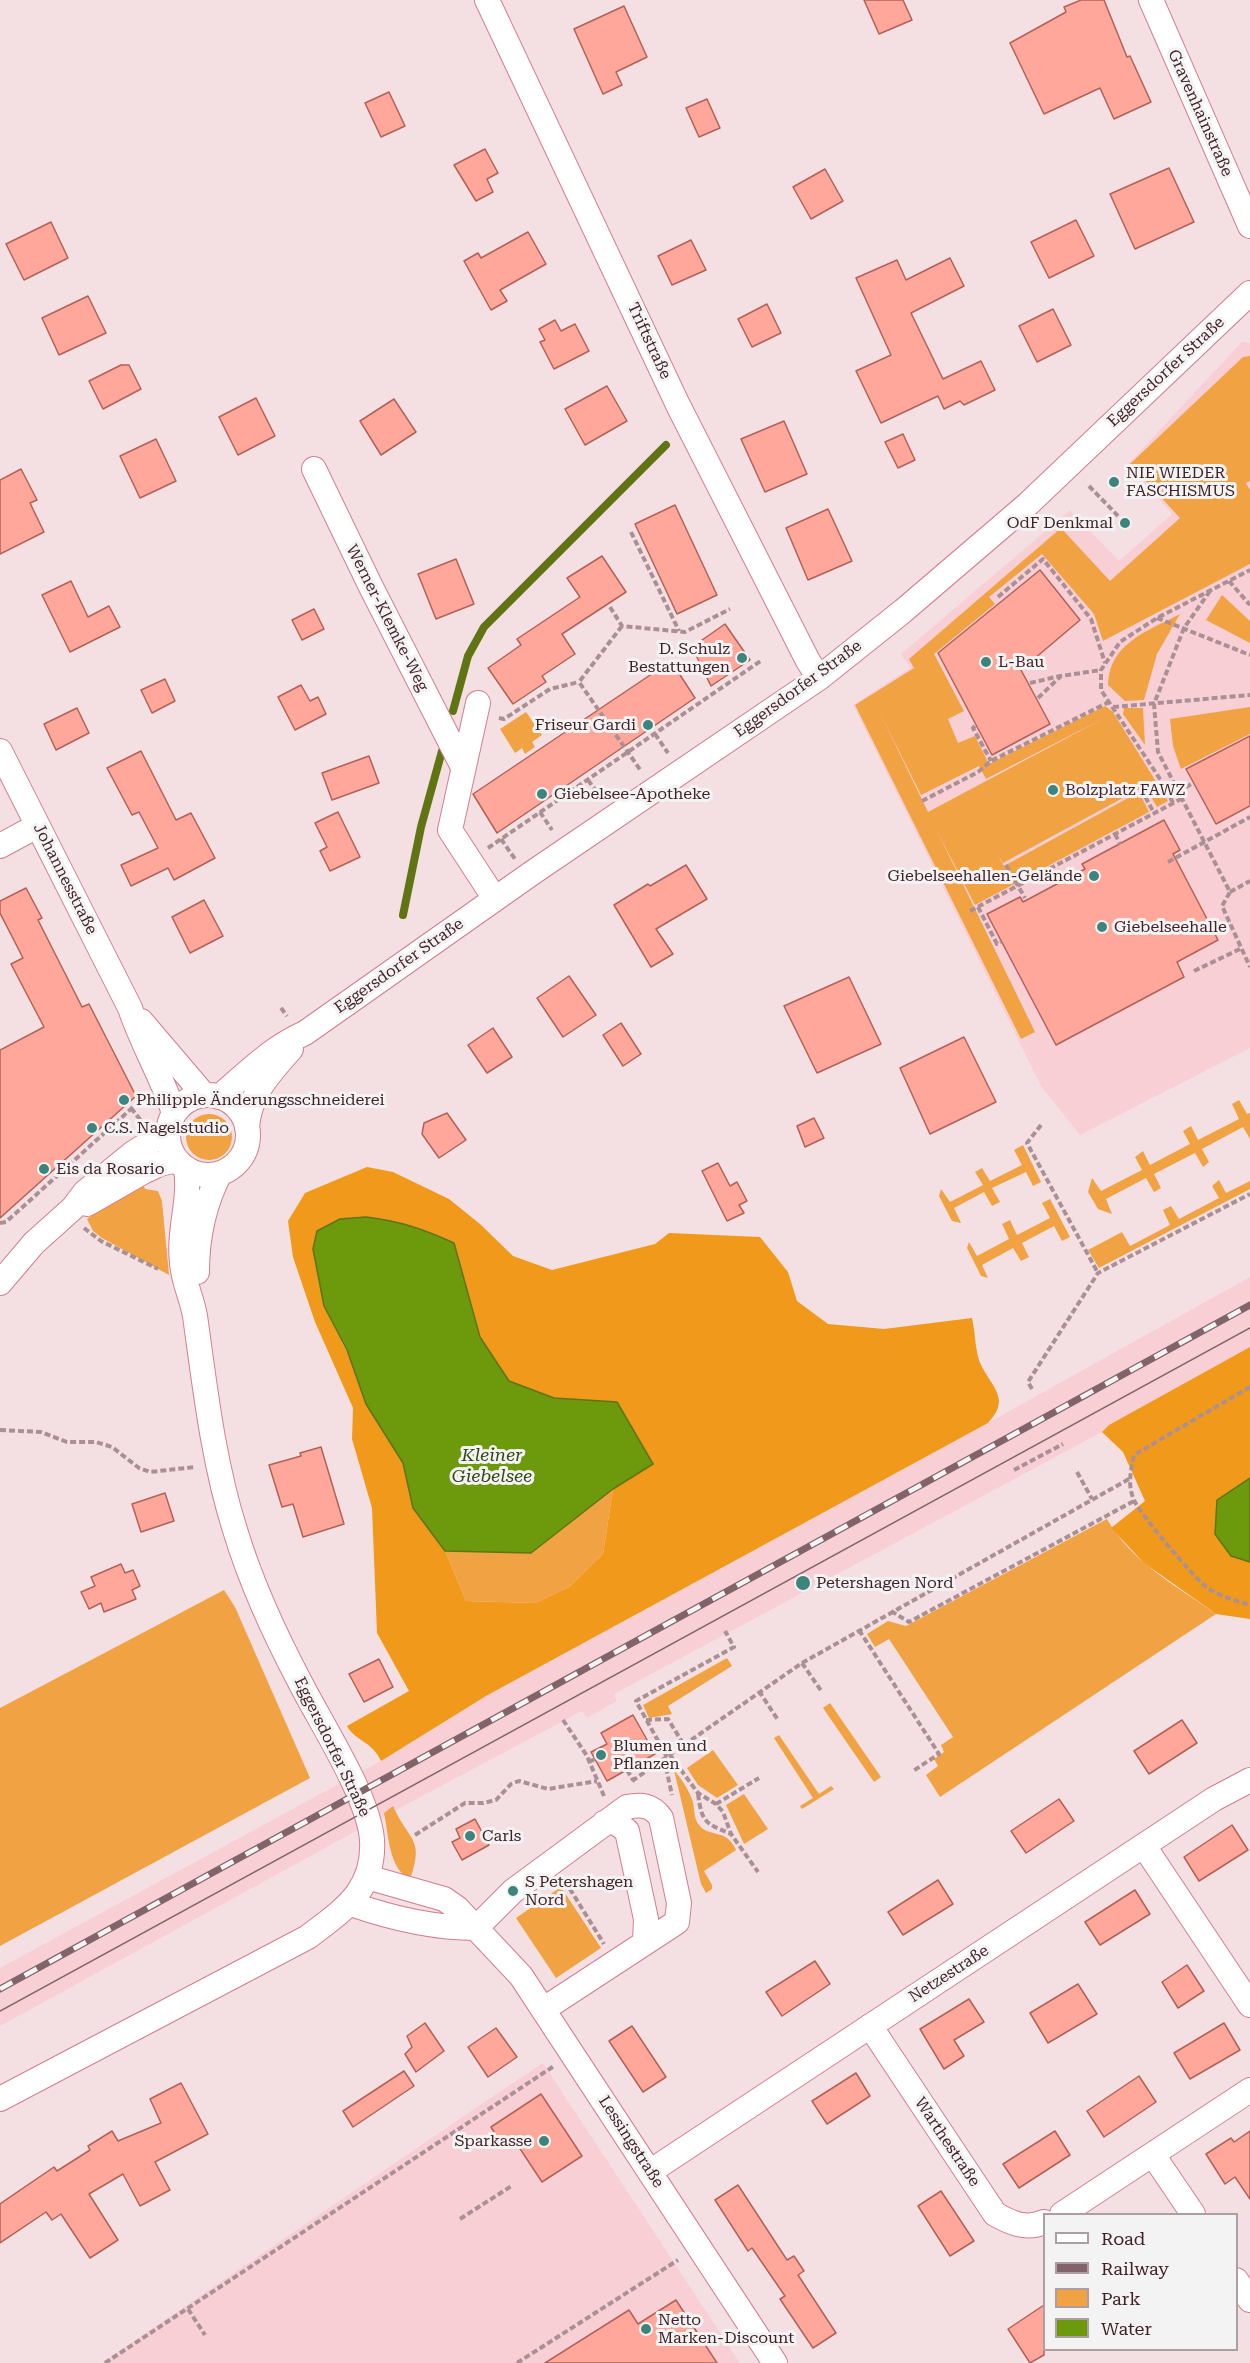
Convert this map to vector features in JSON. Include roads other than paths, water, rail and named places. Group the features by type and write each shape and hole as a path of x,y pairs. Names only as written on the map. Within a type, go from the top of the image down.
{"street":[{"name":"Triftstraße","path":"487,0 678,405 808,661 819,678"},
{"name":"Gravenhainstraße","path":"1150,0 1250,226"},
{"name":"Eggersdorfer Straße","path":"212,1096 263,1057 285,1042 305,1033 495,899 819,678 903,611 1028,504 1250,292"},
{"name":"Werner-Klemke-Weg","path":"314,469 370,587 463,767"},
{"path":"477,709 450,830 495,899"},
{"name":"Johannesstraße","path":"0,751 130,1008 140,1037 165,1087 163,1124"},
{"path":"0,846 37,826"},
{"name":"Johannesstraße","path":"130,1008 212,1096"},
{"name":"Eggersdorfer Straße","path":"247,1128 248,1110 255,1095 268,1076 305,1033"},
{"path":"0,1283 34,1243 71,1210 85,1192 133,1153 187,1100 212,1096 234,1105 240,1112 247,1128 246,1147 236,1163 220,1173 202,1174 181,1164 160,1164 94,1202 71,1210"},
{"path":"163,1124 169,1144 181,1164"},
{"name":"Eggersdorfer Straße","path":"0,2099 308,1937 351,1904 367,1877 372,1858 370,1825 366,1811 299,1682 267,1613 233,1527 216,1453 193,1307 181,1262 182,1234 188,1198 181,1164"},
{"name":"Eggersdorfer Straße","path":"193,1307 197,1284 197,1249 203,1218 220,1173"},
{"name":"Netzestraße","path":"651,2171 1214,1799 1250,1780"},
{"path":"351,1904 383,1915 434,1925 476,1929 513,1891 605,1812 638,1805 648,1807 660,1818 679,1903 677,1922 544,2009"},
{"path":"605,1812 627,1831 646,1919 645,1942"},
{"path":"1144,1846 1250,2005"},
{"name":"Lessingstraße","path":"367,1877 444,1899 457,1908 521,1976 775,2363"},
{"name":"Warthestraße","path":"870,2026 995,2214 1013,2224 1036,2226 1043,2222"},
{"path":"1064,2213 1250,2090"},
{"path":"1153,2155 1192,2213"},
{"path":"1238,2283 1250,2300"}],"water":[{"name":"Kleiner Giebelsee","path":"366,1217 411,1226 454,1243 480,1337 509,1381 554,1398 617,1402 653,1464 613,1489 531,1553 445,1551 413,1508 403,1463 366,1404 347,1350 324,1306 313,1249 317,1231 340,1219"},
{"path":"1250,1478 1250,1562 1231,1556 1215,1534 1217,1500"}],"waterway":[{"path":"453,711 468,656 484,627 666,445"},
{"path":"403,915 421,827 442,751"}],"tram line":[{"path":"0,2011 1250,1328"}],"railway":[{"path":"0,1989 1250,1305"}],"place":[{"name":"NIE WIEDER FASCHISMUS","path":"1114,482"},
{"name":"OdF Denkmal","path":"1125,523"},
{"name":"D. Schulz Bestattungen","path":"742,658"},
{"name":"L-Bau","path":"986,662"},
{"name":"Friseur Gardi","path":"648,725"},
{"name":"Bolzplatz FAWZ","path":"1053,790"},
{"name":"Giebelsee-Apotheke","path":"542,794"},
{"name":"Giebelseehallen-Gelände","path":"1094,876"},
{"name":"Giebelseehalle","path":"1102,927"},
{"name":"Philipple Änderungsschneiderei","path":"124,1100"},
{"name":"C.S. Nagelstudio","path":"92,1128"},
{"name":"Eis da Rosario","path":"44,1169"},
{"name":"Petershagen Nord","path":"803,1583"},
{"name":"Blumen und Pflanzen","path":"601,1755"},
{"name":"Carls","path":"470,1836"},
{"name":"S Petershagen Nord","path":"513,1891"},
{"name":"Sparkasse","path":"544,2141"},
{"name":"Netto Marken-Discount","path":"646,2329"}]}
